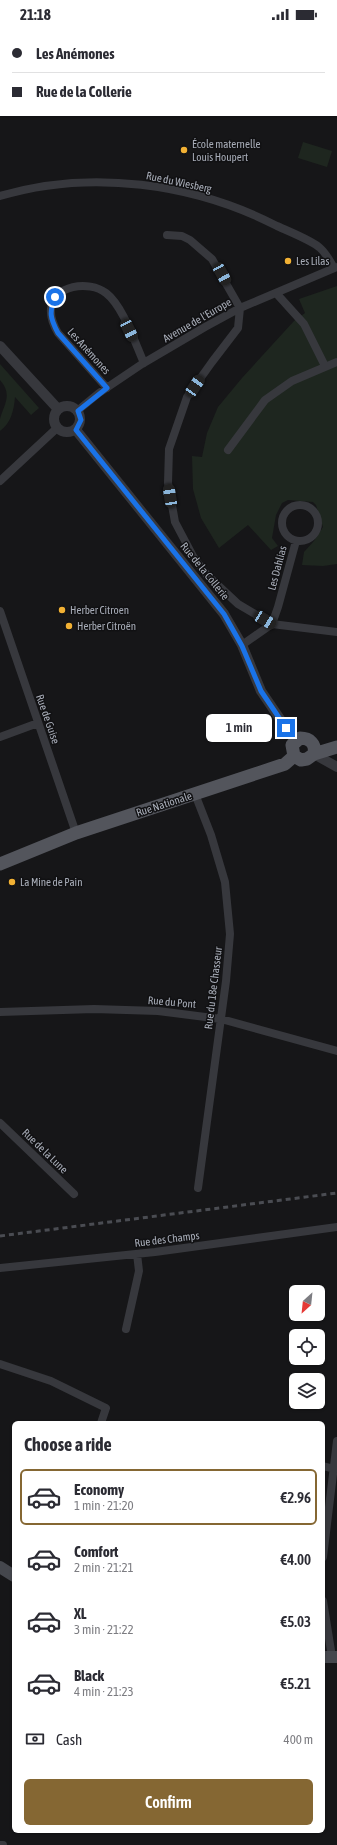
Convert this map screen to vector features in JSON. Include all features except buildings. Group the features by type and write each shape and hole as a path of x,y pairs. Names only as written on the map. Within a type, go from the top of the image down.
{"main road":[{"path":"300,738 305,738 312,748 307,759 301,760 294,756 292,745 300,738"},
{"path":"312,748 337,746"},
{"name":"Rue Nationale","path":"0,864 76,833 285,764 294,756"},
{"path":"0,1567 12,1575"}],"street":[{"name":"Rue du Wiesberg","path":"0,196 22,189 86,182 154,186 196,195 250,212 320,247 336,267"},
{"path":"167,235 182,236 190,240 212,259 240,308 238,328 187,398 170,449 168,483 175,522 194,558 207,574 234,600 272,624 337,632"},
{"name":"Avenue de l'Europe","path":"78,411 107,388 144,363 240,308 336,267"},
{"name":"Les Anémones","path":"107,388 58,333 52,322 51,309 55,297 68,289 81,285 95,287 106,293 118,309 144,363"},
{"path":"276,293 304,324 325,366"},
{"path":"0,346 58,409"},
{"path":"228,450 265,400 292,381 337,362"},
{"path":"68,406 78,411 81,420 76,430 66,433 57,428 54,418 58,409 68,406"},
{"path":"0,481 57,428"},
{"name":"Rue de la Collerie","path":"76,430 224,614 242,646 261,691 295,741"},
{"name":"Les Dahlias","path":"305,506 313,511 317,518 318,527 314,534 306,540 296,541 291,539 284,532 282,525 283,518 290,508 305,506"},
{"name":"Les Dahlias","path":"272,624 296,541"},
{"name":"Rue de Guise","path":"0,611 76,833"},
{"path":"242,646 272,624"},
{"path":"0,737 38,723"},
{"path":"312,748 337,767"},
{"name":"Rue du 18e Chasseur","path":"195,794 212,835 225,882 230,934 221,1018 198,1188"},
{"name":"Rue du Pont","path":"0,1012 94,1009 158,1011 221,1018 337,1051"},
{"name":"Rue de la Lune","path":"0,1123 74,1194"},
{"name":"Rue des Champs","path":"0,1268 137,1254 337,1227"},
{"name":"Rue des Champs","path":"126,1329 139,1272 137,1254"},
{"path":"0,1364 51,1381 106,1408 102,1421"},
{"path":"325,1541 337,1441"},
{"path":"325,1467 334,1469"},
{"path":"325,1615 331,1657"}],"shaded area":[{"path":"303,142 332,151 327,167 298,158"},
{"path":"337,286 337,564 323,566 302,565 304,552 314,541 323,527 316,505 313,502 288,500 282,503 276,515 272,538 278,546 271,550 248,525 219,548 201,518 193,489 192,456 202,457 207,433 218,407 242,378 294,321 305,313 299,299"},
{"path":"0,364 39,408 31,415 15,397 11,416 7,424 0,431 0,419 7,395 4,385 0,380"}],"railway":[{"path":"0,1236 337,1193"}],"place":[{"name":"École maternelle Louis Houpert","path":"184,150"},
{"name":"Les Lilas","path":"288,261"},
{"name":"Herber Citroen","path":"62,610"},
{"name":"Herber Citroën","path":"69,626"},
{"name":"La Mine de Pain","path":"12,882"}],"route":[{"path":"55,297 51,309 52,322 58,333 107,388 78,411 81,420 76,430 224,614 242,646 261,691 286,728"}]}
